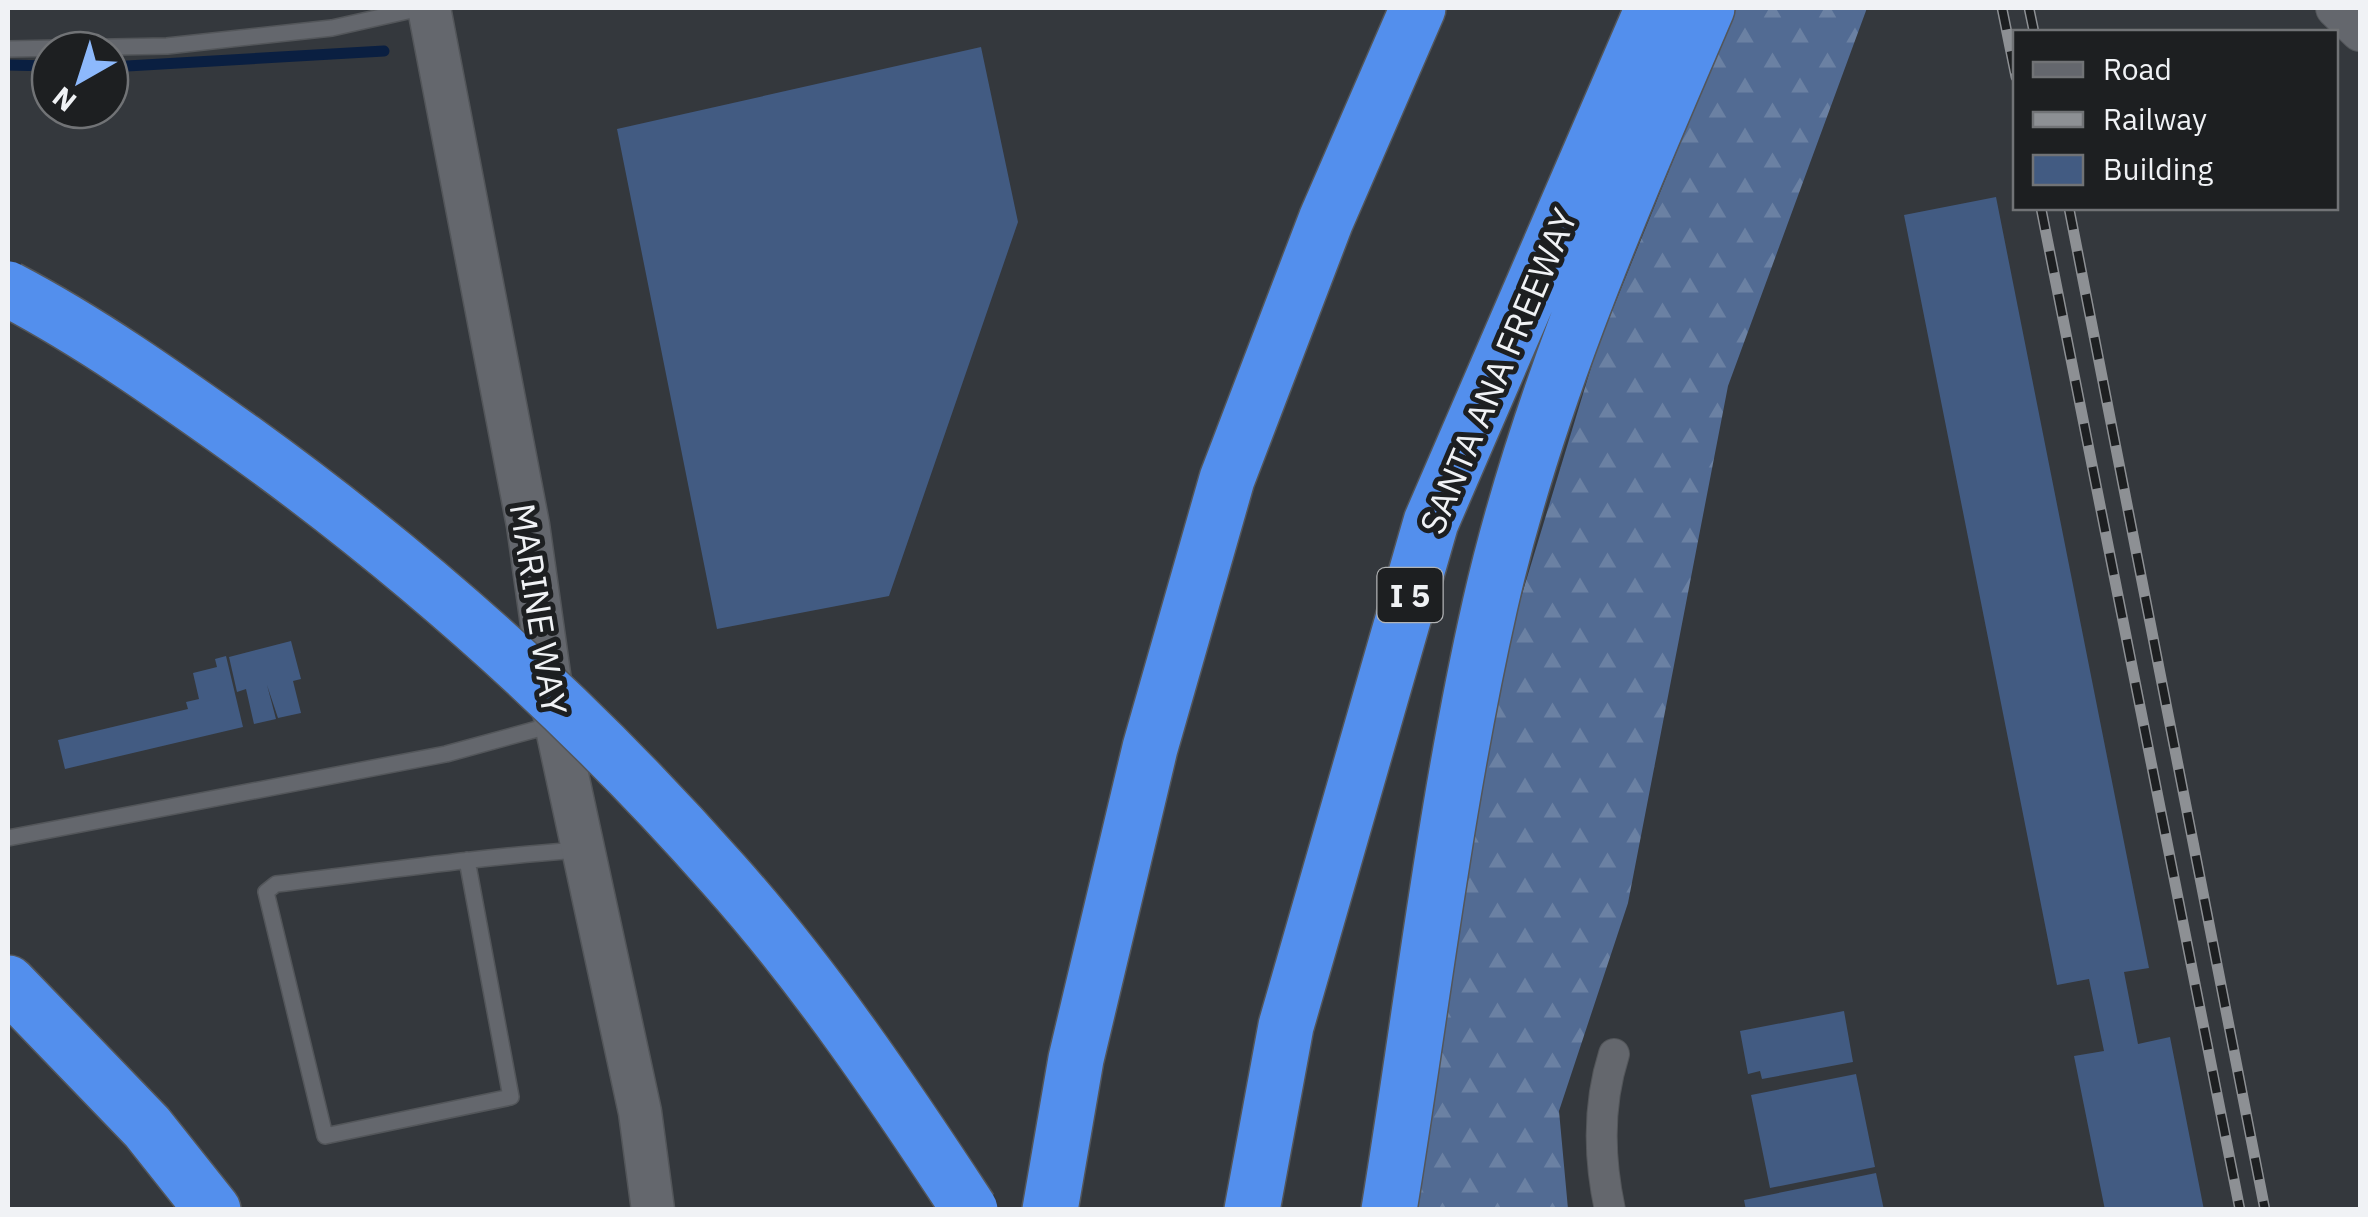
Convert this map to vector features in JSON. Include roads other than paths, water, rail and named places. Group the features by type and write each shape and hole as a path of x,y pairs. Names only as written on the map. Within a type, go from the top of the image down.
{"highway":[{"path":"1050,1210 1076,1059 1150,748 1227,479 1326,220 1418,8"},
{"name":"SANTA ANA FREEWAY","path":"1252,1210 1286,1026 1431,522 1652,8"},
{"path":"1389,1210 1458,771 1494,588 1522,484 1610,234 1706,8"},
{"path":"8,288 144,370 324,499 493,642 603,747 725,876 827,1002 970,1210"},
{"path":"8,983 147,1127 213,1210"}],"main road":[{"name":"MARINE WAY","path":"429,8 528,525 556,724 640,1112 653,1210"}],"street":[{"path":"2336,8 2360,32"},
{"path":"1610,1210 1603,1176 1604,1086 1614,1054"}],"lane":[{"path":"8,48 167,46 332,28 421,8"},
{"path":"8,838 446,754 556,724"},
{"path":"467,860 511,1097 325,1136 266,892 276,884 467,860 583,850"}],"waterway":[{"path":"130,66 384,51"},
{"path":"8,65 30,66"}],"railway":[{"path":"2002,8 2013,62"},
{"path":"2029,8 2034,30"},
{"path":"2041,210 2240,1210"},
{"path":"2069,210 2265,1210"}]}
